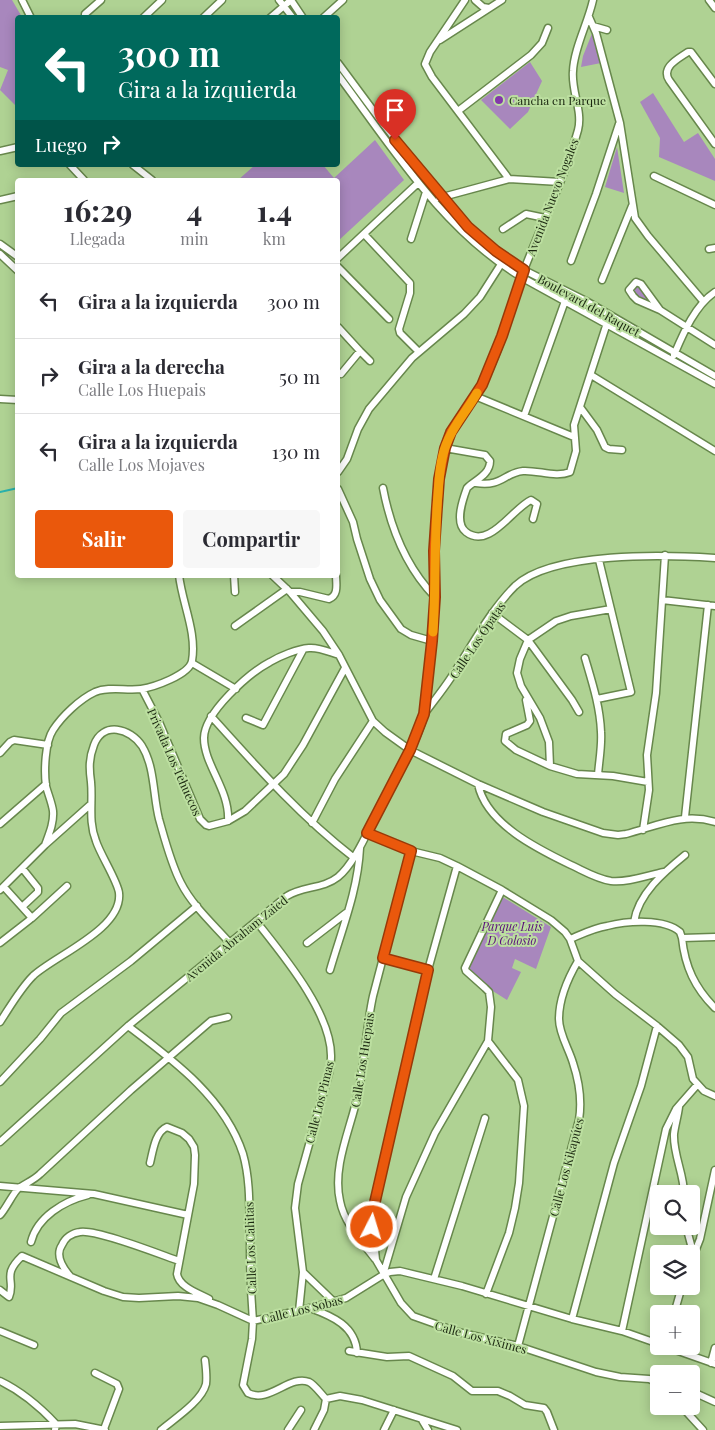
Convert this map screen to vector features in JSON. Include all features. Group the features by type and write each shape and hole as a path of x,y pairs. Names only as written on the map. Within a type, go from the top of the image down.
{"street":[{"path":"22,0 30,15"},
{"path":"86,15 101,0"},
{"path":"146,15 162,0"},
{"path":"206,15 222,0"},
{"path":"272,15 281,3 291,0 302,15"},
{"path":"326,15 342,0"},
{"path":"465,0 430,52 425,64 509,179"},
{"path":"475,0 482,6 489,8"},
{"path":"438,41 502,0"},
{"name":"Avenida Nuevo Nogales","path":"521,277 560,182 579,123 572,72 574,59 593,0"},
{"path":"709,0 715,8"},
{"path":"281,3 291,15"},
{"path":"589,17 620,123 635,218 703,301"},
{"path":"593,26 606,30"},
{"path":"458,111 531,55 542,43 548,28"},
{"path":"715,84 691,52 688,52 666,70 669,80 715,144"},
{"name":"Boulevard del Raquet","path":"340,66 441,197 468,227 505,258 524,270 586,301 715,376"},
{"name":"Boulevard del Raquet","path":"340,78 418,183 474,243 521,277 566,300 715,384"},
{"path":"571,262 620,123"},
{"path":"0,151 15,148"},
{"path":"72,167 82,178"},
{"path":"136,167 150,178"},
{"path":"654,176 715,204"},
{"path":"433,200 509,179 560,182"},
{"path":"340,256 418,183"},
{"path":"411,239 426,192"},
{"path":"1,197 15,196"},
{"path":"602,280 632,205"},
{"path":"503,229 526,214 545,218"},
{"path":"364,234 410,283 410,293 399,329 400,334 419,352"},
{"path":"0,244 15,255"},
{"path":"0,254 15,268"},
{"path":"340,469 347,459 358,429 369,409 397,374 419,352 464,314 480,296 505,258"},
{"path":"340,270 389,319"},
{"name":"Avenida Abraham Zaied","path":"0,1142 128,1026 294,891 323,885 338,877 361,844 410,750 424,714 435,597 434,551 439,479 445,448 451,432 475,396 502,336 521,277"},
{"path":"660,310 641,284 633,283 629,290 633,296 646,305 660,310 715,345"},
{"path":"672,360 687,328 703,301 715,292"},
{"path":"524,416 566,300"},
{"path":"476,483 493,484 525,471 561,474 570,472 576,451 574,425 592,375 607,324"},
{"path":"340,329 370,360"},
{"path":"341,374 360,351"},
{"path":"592,375 715,451"},
{"path":"475,396 574,437"},
{"path":"0,399 15,400"},
{"path":"580,407 597,430 606,447 622,450"},
{"path":"445,448 482,454 488,458 490,465 476,483 467,488 461,508 462,528 466,533 483,537 491,534 531,500 537,504 533,520"},
{"path":"383,488 390,519 402,551 413,571 435,597"},
{"path":"340,493 354,522 357,540 370,579 380,600 401,628 412,635 432,641"},
{"path":"643,830 648,799 648,747 656,693 665,555"},
{"name":"Calle Los Ópatas","path":"424,714 450,680 492,613 517,585 534,575 574,561 665,555 715,558"},
{"path":"597,699 631,692 599,560"},
{"path":"45,845 53,813 46,784 48,745 53,730 60,721 83,700 96,692 142,689 171,679 184,672 192,663 193,646 180,578"},
{"path":"234,578 235,592"},
{"path":"275,578 289,590 323,631 339,655 373,721 410,750 478,784 543,812 603,833 618,835 643,830 685,817 715,822"},
{"path":"235,626 289,590 329,599 336,592 336,578"},
{"path":"662,600 712,606 685,817"},
{"path":"611,608 556,621 528,640 516,672 529,709 530,720 527,725 508,732 504,737 504,741 516,750 550,766 577,774 622,777 648,782"},
{"path":"492,613 528,640 579,712"},
{"path":"228,821 227,802 204,744 204,732 211,716 248,677 271,661 303,650 319,649 339,655"},
{"path":"246,718 262,725 303,650"},
{"path":"585,658 597,699 601,732 598,775"},
{"path":"192,663 236,689"},
{"name":"Privada Los Tehuecos","path":"142,689 159,722 200,819 209,826 228,821 245,811 284,774 303,745 346,668"},
{"path":"524,692 540,718 549,742 550,766"},
{"path":"211,716 312,823 353,857"},
{"path":"312,823 335,779 373,721"},
{"path":"0,1022 32,977 97,932 116,907 120,891 96,842 92,828 92,793 89,765 95,742 112,729 122,730 133,736 142,746 149,764 159,819 175,870 182,885 229,942"},
{"path":"0,753 14,740 48,745"},
{"path":"0,824 46,784"},
{"path":"478,784 484,802 512,831 531,845 591,874 611,881 664,872"},
{"path":"32,918 2,888 45,845 91,804"},
{"path":"367,833 411,851 440,858 457,866 502,890 551,920 570,939 578,961 615,994 658,1026 684,1050 688,1057 693,1079 704,1091 715,1096"},
{"path":"330,970 359,868 361,844"},
{"name":"Calle Los Huepais","path":"376,1260 349,1224 342,1210 338,1189 341,1165 355,1111 363,1067 369,1015 411,851"},
{"path":"634,922 638,906 664,872 685,855"},
{"name":"Calle Los Xiximes","path":"457,866 428,970 374,1206 372,1220 376,1260 406,1310 413,1316 458,1332 518,1346 596,1372 620,1377 650,1379"},
{"path":"22,868 38,888 38,892 22,907"},
{"path":"0,942 32,918 67,886"},
{"path":"383,1274 406,1198 435,1133 488,1041 491,1007 489,992 465,971 465,968 502,890"},
{"path":"0,1082 45,1034 61,1013 131,961 198,906"},
{"path":"307,943 347,913"},
{"name":"Calle Los Pimas","path":"256,921 283,955 310,996 318,1011 330,1046 329,1073 296,1197 295,1208 303,1272 299,1311"},
{"path":"570,939 606,926 634,922 672,926 680,932 683,954 692,978 706,999 715,1008"},
{"path":"682,938 715,937"},
{"path":"383,958 428,970"},
{"name":"Calle Los Kikapúes","path":"518,1346 579,1120 581,1107 579,1087 574,1064 559,1020 567,982 578,961"},
{"path":"0,1215 6,1209 18,1188 35,1179 211,1021 228,1017"},
{"name":"Calle Los Cahitas","path":"128,1026 169,1057 204,1091 228,1123 242,1154 248,1180 253,1321 252,1339 243,1385 245,1389 252,1395 264,1395 302,1381 312,1385 326,1399"},
{"path":"572,1319 614,1163 641,1086 658,1026"},
{"path":"486,1294 509,1233 515,1208 519,1183 524,1106 518,1080 488,1041"},
{"path":"622,1331 666,1129 680,1104 697,1084"},
{"path":"680,1104 674,1136 684,1185"},
{"path":"434,1279 485,1118"},
{"path":"150,1163 155,1143 164,1128 171,1128 182,1133 194,1147 194,1184 177,1274 180,1281 218,1304"},
{"path":"698,1245 715,1170"},
{"path":"0,1186 94,1194 188,1215"},
{"path":"31,1242 34,1231 48,1215 69,1202 94,1194"},
{"path":"72,1278 62,1265 59,1256 60,1247 72,1234 80,1232 97,1233 179,1261"},
{"name":"Calle Los Sobas","path":"0,1290 10,1297 10,1271 22,1256 104,1291 124,1297 188,1297 218,1304 253,1321 299,1311 352,1295 383,1274"},
{"path":"383,1274 400,1271 434,1279 572,1319 622,1331 650,1341"},
{"path":"303,1272 333,1301"},
{"path":"310,1308 338,1321 348,1328 354,1338 357,1353"},
{"path":"0,1331 34,1345"},
{"path":"690,1355 713,1363 715,1348"},
{"path":"349,1351 387,1357 409,1356 453,1376 472,1390 504,1393 525,1405 540,1407 546,1410 554,1430"},
{"path":"161,1430 193,1403 204,1390 205,1360"},
{"path":"0,1426 55,1427 75,1424 105,1430 119,1389 116,1384 95,1373"},
{"path":"0,1381 33,1403 55,1427"},
{"path":"700,1395 715,1402"},
{"path":"314,1430 324,1410 326,1399 340,1396 362,1400 457,1430"},
{"path":"288,1430 301,1410"},
{"path":"384,1430 394,1410"},
{"path":"689,1415 703,1430"},
{"path":"422,1420 428,1430"}],"green space":[{"path":"0,0 12,0 21,15 15,15 15,105 0,90 8,70 0,67"},
{"path":"593,31 601,63 581,67 583,56"},
{"path":"530,62 542,81 528,112 510,129 481,100"},
{"path":"653,93 684,142 698,133 715,159 715,181 659,157 660,138 640,102"},
{"path":"375,140 404,180 340,239 340,178 334,178"},
{"path":"617,147 624,193 605,187"},
{"path":"253,167 325,167 334,178 240,178"},
{"path":"639,285 654,304 652,306 633,292 635,287"},
{"name":"Parque Luis D Colosio","path":"501,896 551,927 536,969 515,959 512,968 521,972 507,1000 485,986 467,968"}],"waterway":[{"path":"0,492 15,489"}],"slow traffic":[{"path":"433,632 435,597 434,551 439,479 445,448 451,432 477,393"}],"place":[{"name":"Cancha en Parque","path":"499,100"}],"route":[{"path":"372,1227 374,1206 428,970 383,958 411,851 367,833 410,750 424,714 435,597 434,551 439,479 445,448 458,420 482,385 502,336 524,270 496,251 468,227 395,140"}]}
